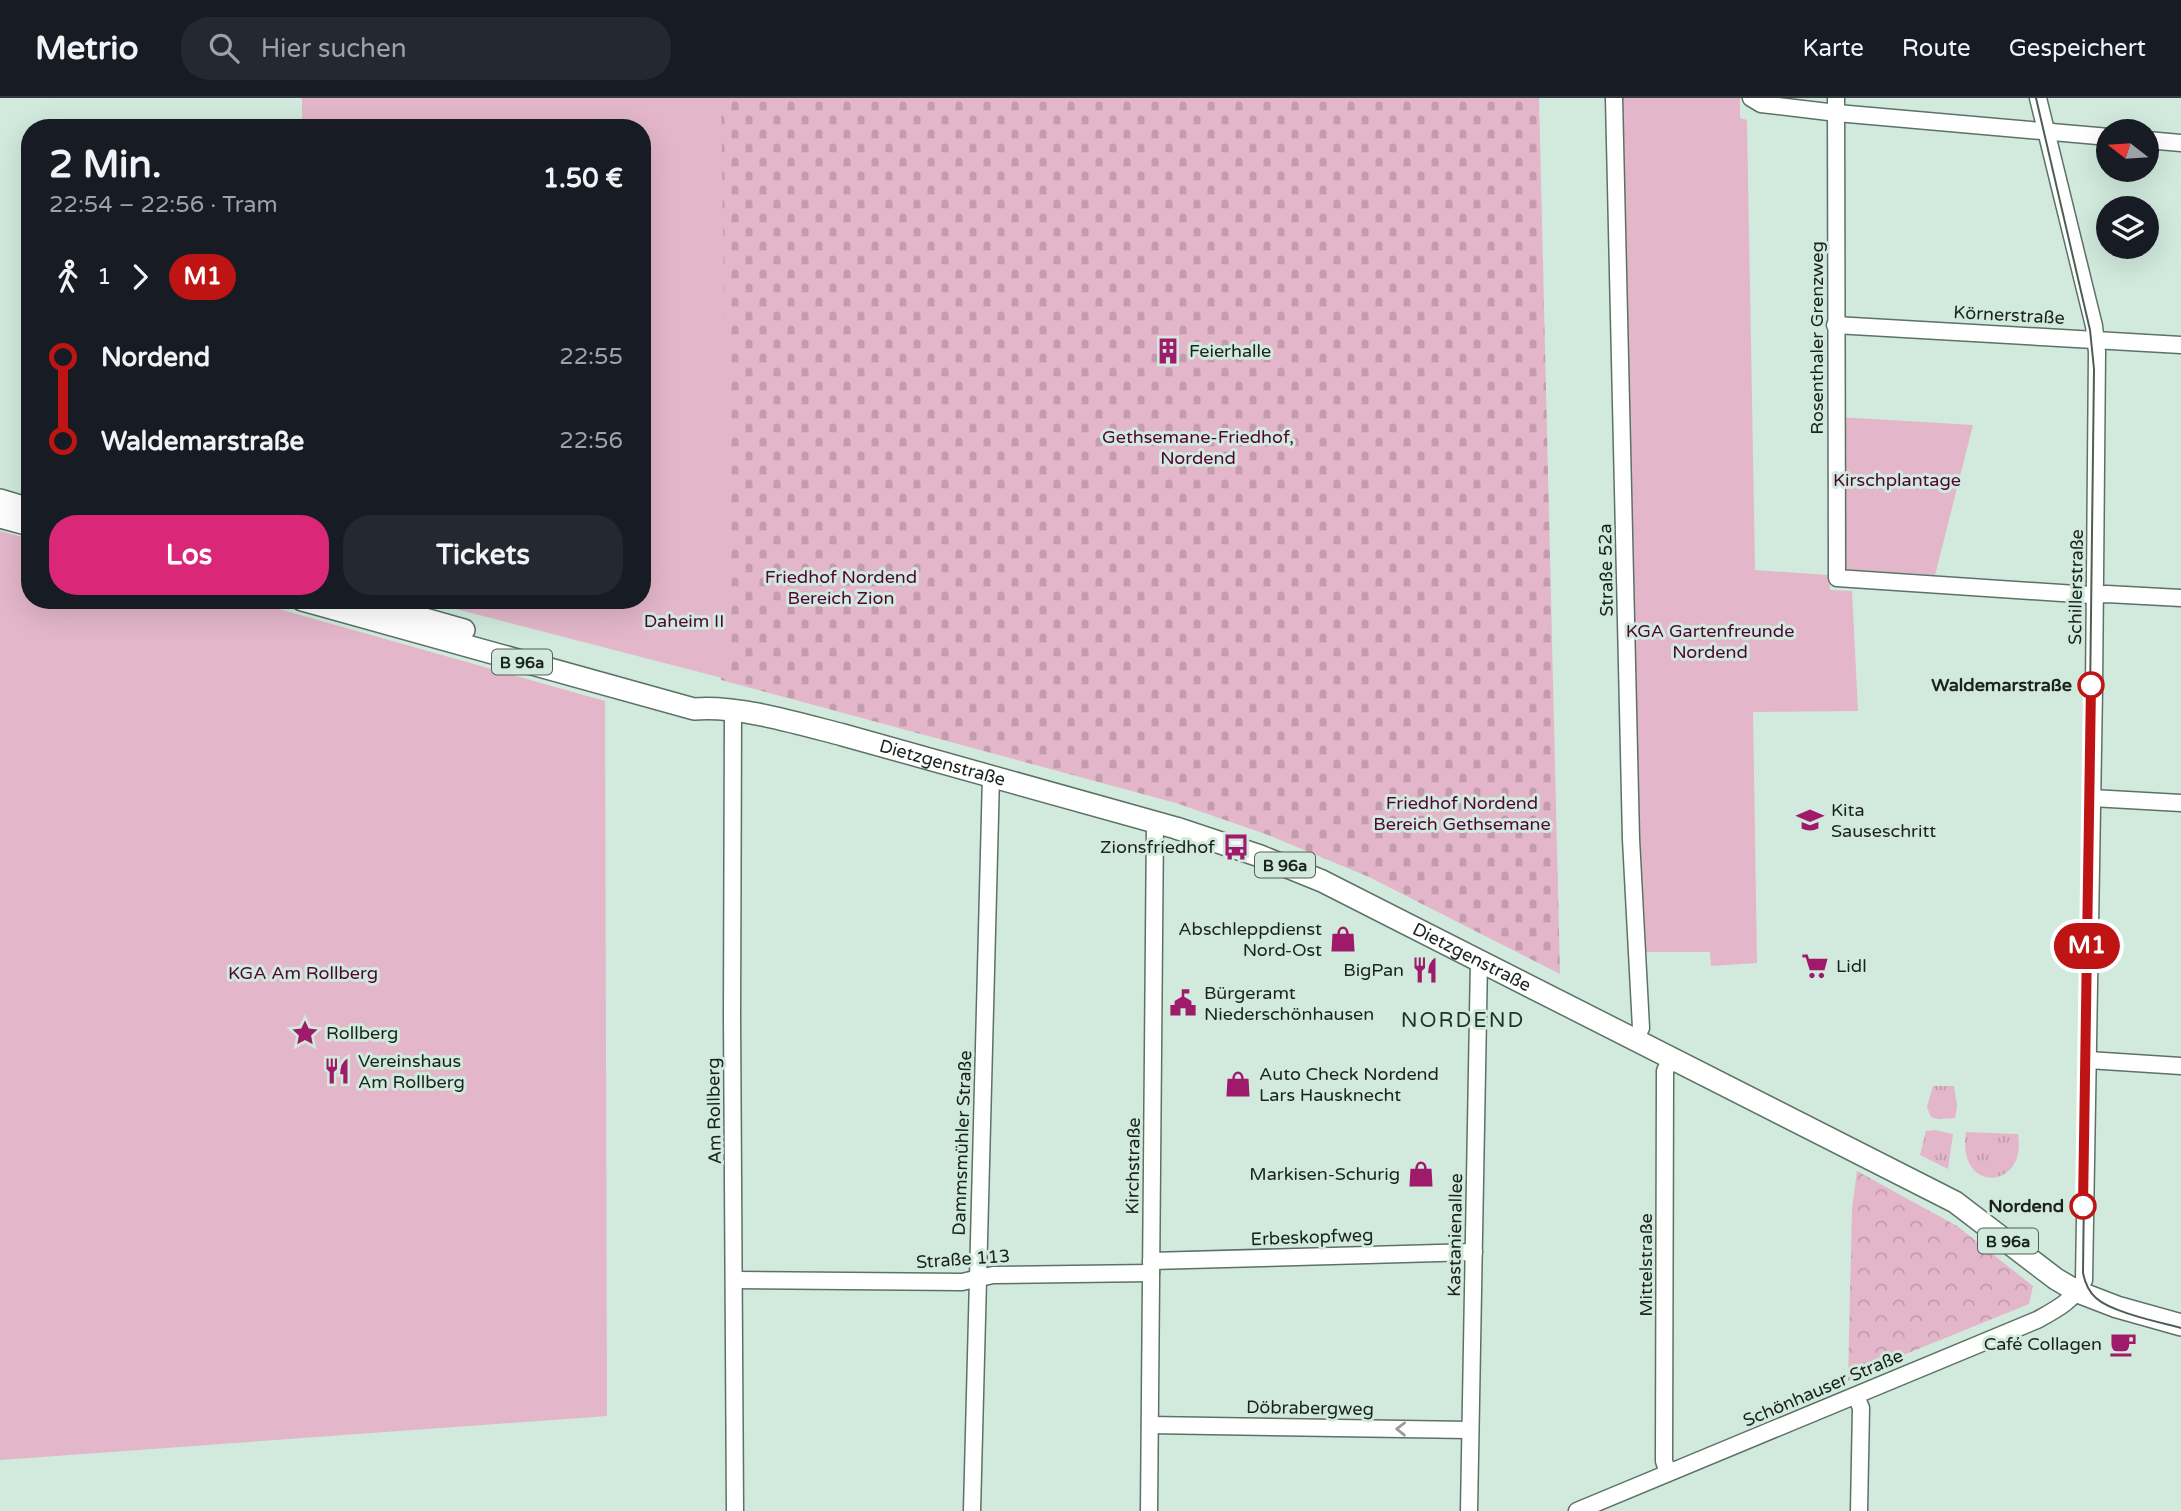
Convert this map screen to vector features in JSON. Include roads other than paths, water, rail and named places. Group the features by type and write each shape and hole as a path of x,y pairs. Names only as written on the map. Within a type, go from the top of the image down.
{"main road":[{"path":"0,500 21,506"},
{"path":"0,517 21,523"},
{"name":"Dietzgenstraße","path":"337,609 694,709 723,709 790,721 1155,822 1248,851 1303,873 1479,960 1955,1202 2056,1279 2078,1292 2117,1307 2181,1325"},
{"name":"Dietzgenstraße","path":"390,609 697,696 723,709"}],"street":[{"name":"Straße 52a","path":"1614,98 1631,839 1641,1028 1635,1040"},
{"path":"1751,98 1761,104 1836,106 2096,136"},
{"name":"Schillerstraße","path":"2038,98 2096,339 2095,595 2084,1280 2078,1292"},
{"name":"Rosenthaler Grenzweg","path":"1836,106 1837,578 2095,595"},
{"path":"2160,141 2181,143"},
{"name":"Körnerstraße","path":"1835,325 2181,345"},
{"path":"2095,595 2181,598"},
{"name":"Am Rollberg","path":"723,709 732,1017 735,1511"},
{"name":"Dammsmühler Straße","path":"972,1511 991,776"},
{"path":"2092,798 2181,803"},
{"name":"Kirchstraße","path":"1149,1511 1155,822"},
{"name":"Kastanienallee","path":"1469,1511 1479,960"},
{"name":"Mittelstraße","path":"1668,1473 1664,1461 1665,1070 1671,1058"},
{"path":"2088,1060 2181,1066"},
{"name":"Erbeskopfweg","path":"1152,1267 1474,1252"},
{"name":"Straße 113","path":"735,1280 961,1282 993,1275 1152,1267"},
{"name":"Schönhauser Straße","path":"1577,1511 2037,1320 2060,1308 2078,1292"},
{"path":"1856,1396 1861,1408 1858,1511"},
{"name":"Döbrabergweg","path":"1150,1425 1469,1430"}],"tram line":[{"path":"2036,98 2090,330 2094,369 2083,1273 2089,1290 2103,1303 2136,1316 2181,1328"},
{"name":"M1","path":"2083,1206 2091,685"}],"place":[{"name":"Feierhalle","path":"1168,351"},
{"name":"Waldemarstraße","path":"2091,685"},
{"name":"Kita Sauseschritt","path":"1810,820"},
{"name":"Zionsfriedhof","path":"1236,847"},
{"name":"Abschleppdienst Nord-Ost","path":"1343,939"},
{"name":"Lidl","path":"1815,966"},
{"name":"BigPan","path":"1425,970"},
{"name":"Bürgeramt Niederschönhausen","path":"1183,1003"},
{"name":"Rollberg","path":"305,1033"},
{"name":"Vereinshaus Am Rollberg","path":"337,1071"},
{"name":"Auto Check Nordend Lars Hausknecht","path":"1238,1084"},
{"name":"Markisen-Schurig","path":"1421,1174"},
{"name":"Nordend","path":"2083,1206"},
{"name":"Café Collagen","path":"2123,1344"}],"district":[{"name":"NORDEND","path":"1463,1020"}],"park label":[{"name":"Gethsemane-Friedhof, Nordend","path":"1198,447"},
{"name":"Kirschplantage","path":"1897,480"},
{"name":"Friedhof Nordend Bereich Zion","path":"841,587"},
{"name":"Daheim II","path":"684,621"},
{"name":"KGA Gartenfreunde Nordend","path":"1710,641"},
{"name":"Friedhof Nordend Bereich Gethsemane","path":"1462,813"},
{"name":"KGA Am Rollberg","path":"303,973"}]}
